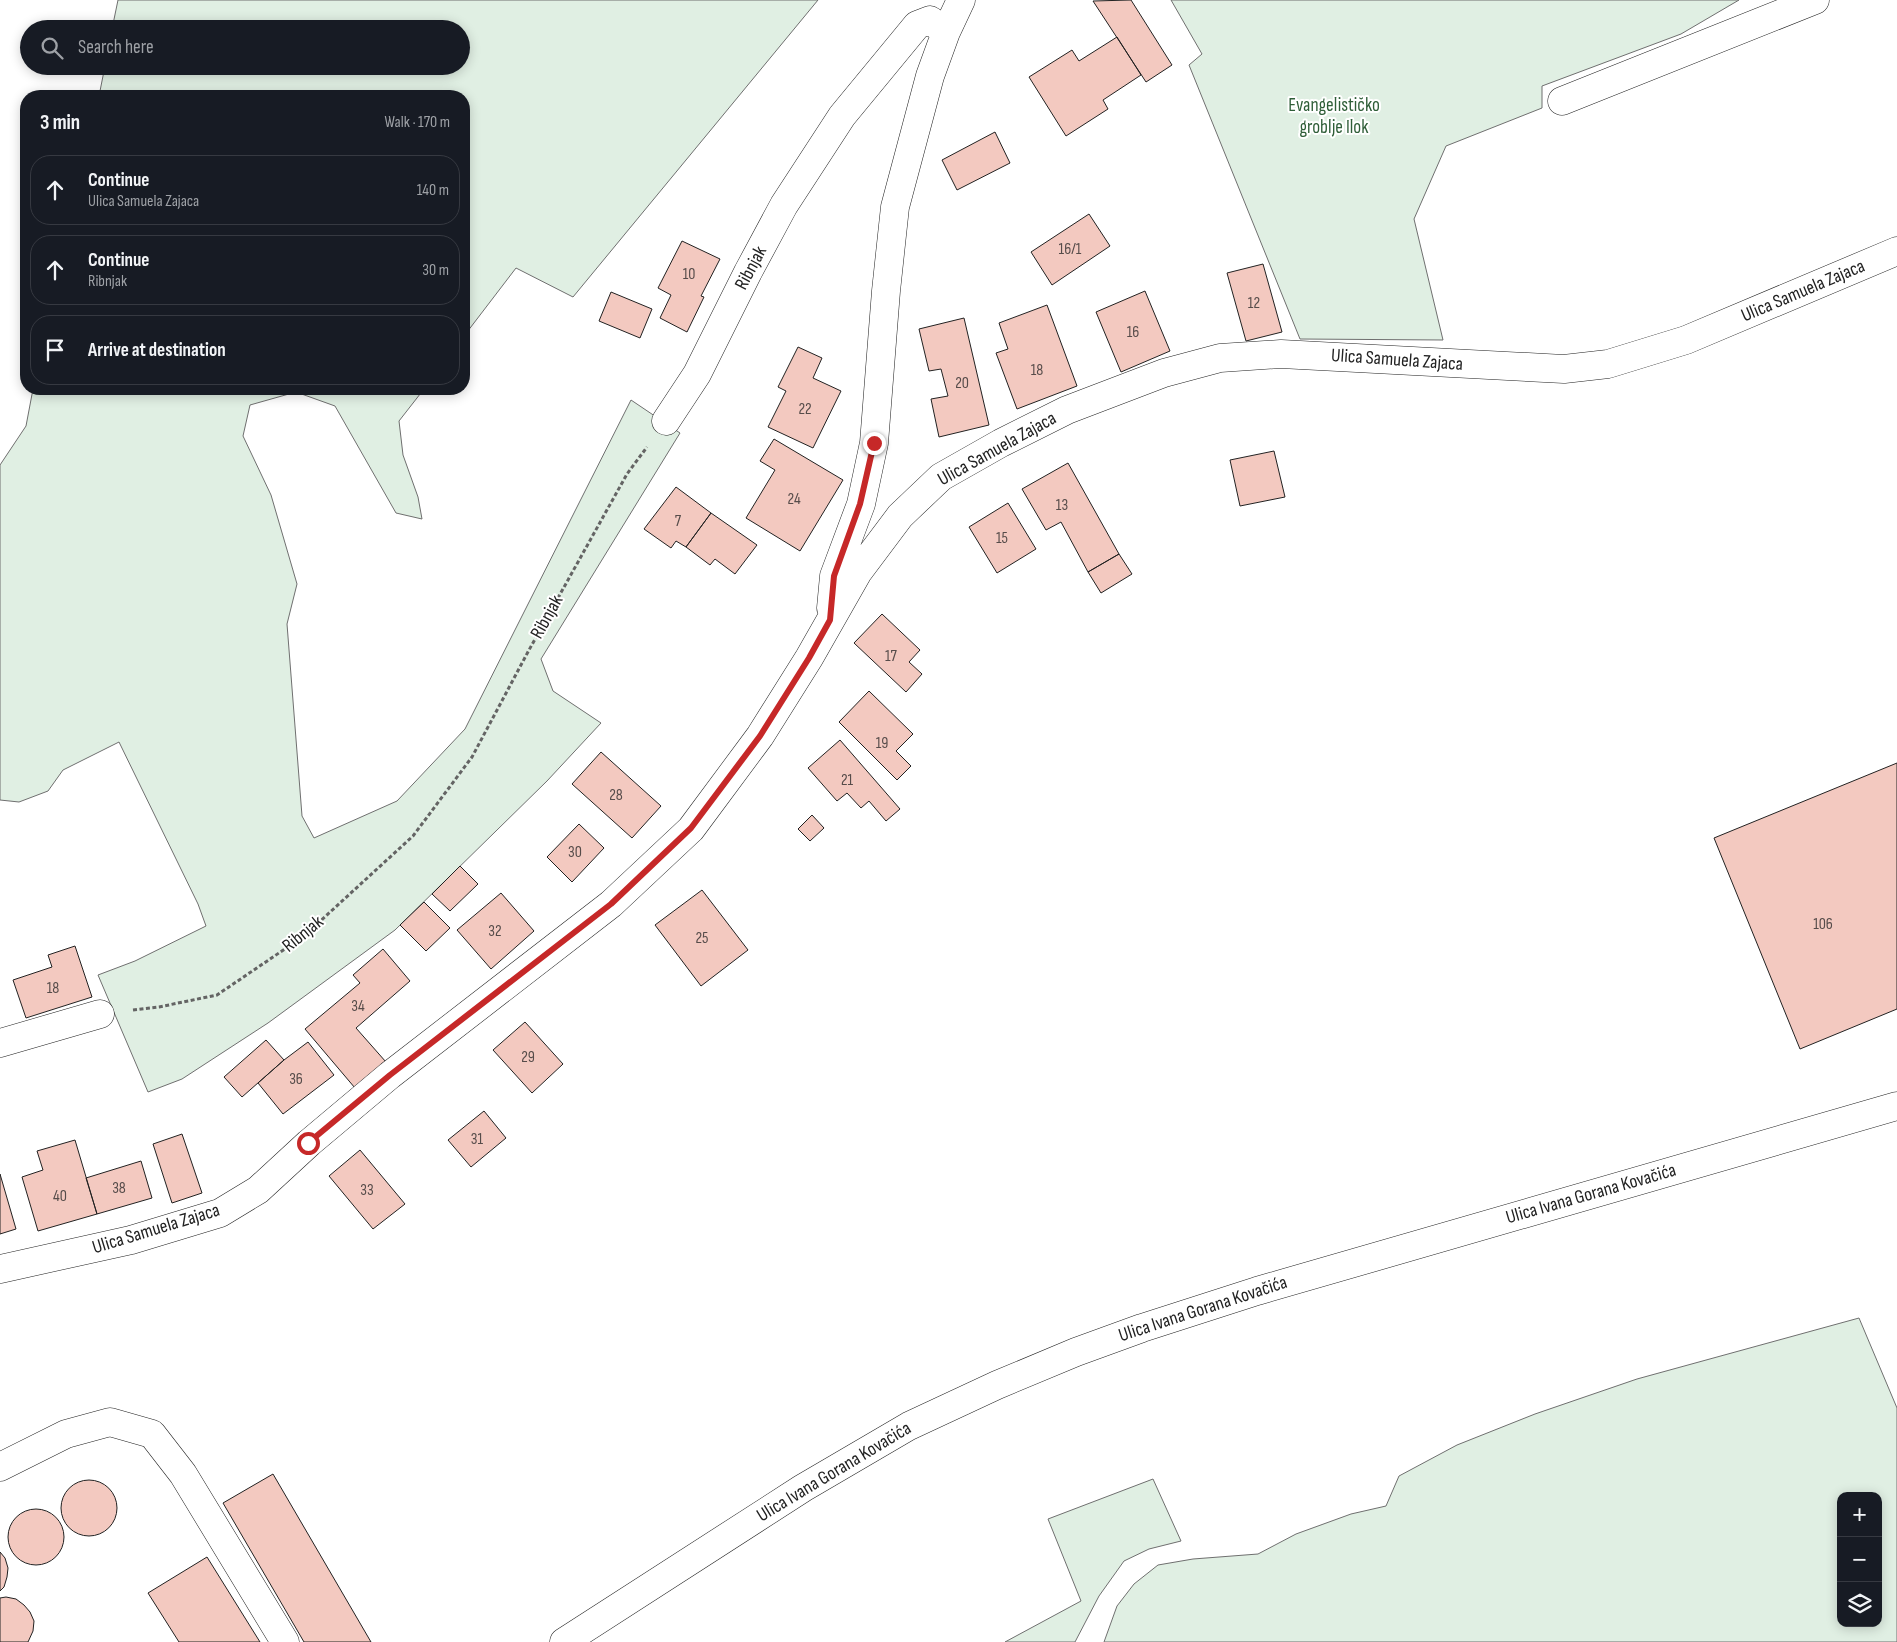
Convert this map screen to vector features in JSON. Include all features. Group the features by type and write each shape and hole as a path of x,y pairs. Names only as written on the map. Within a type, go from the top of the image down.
{"street":[{"path":"830,620 834,576 860,504 874,443 895,208 930,76 946,32 961,0"},
{"path":"1562,101 1815,0"},
{"name":"Ribnjak","path":"666,421 698,374 748,272 784,205 842,116 917,25 930,20 946,32"},
{"name":"Ulica Samuela Zajaca","path":"0,1269 130,1240 220,1212 258,1190 308,1143 390,1075 611,904 691,828 760,736 809,658 858,572 900,516 941,476 1001,443 1067,410 1164,373 1220,358 1281,354 1564,369 1608,364 1686,340 1897,252"},
{"path":"0,1043 100,1014"},
{"name":"Ulica Ivana Gorana Kovačića","path":"564,1642 803,1488 901,1430 997,1385 1076,1352 1142,1328 1257,1291 1897,1106"},
{"path":"0,1467 66,1434 110,1422 152,1434 183,1474 285,1642"}],"path":[{"name":"Ribnjak","path":"100,1014 159,1007 217,995 304,936 413,836 472,757 627,474 666,421"}],"green space":[{"path":"118,0 818,0 573,297 516,268 470,328 470,90 100,90 103,75 470,75 470,20 114,20"},
{"name":"Evangelističko groblje Ilok","path":"1171,0 1739,0 1681,34 1542,86 1542,108 1446,146 1414,219 1443,340 1300,339 1189,65 1202,54"},
{"path":"32,395 285,395 250,405 243,436 271,495 297,584 287,624 302,816 314,838 397,801 465,729 631,400 680,433 541,659 553,691 601,723 547,781 395,930 268,1023 182,1079 148,1092 98,975 135,961 206,926 198,904 119,742 63,770 48,791 19,802 0,800 0,465 26,426"},
{"path":"304,395 419,395 399,421 403,455 418,497 422,519 396,513 335,406"},
{"path":"1859,1318 1897,1408 1897,1642 1104,1642 1117,1606 1134,1584 1158,1565 1193,1559 1258,1554 1296,1534 1351,1514 1386,1506 1399,1476 1457,1445 1535,1414 1637,1379"},
{"path":"1153,1479 1181,1541 1149,1549 1124,1561 1099,1596 1075,1642 1005,1642 1081,1601 1048,1519"}],"building":[{"path":"1131,0 1172,65 1146,82 1093,1"},
{"path":"1117,37 1141,75 1103,100 1108,109 1066,136 1029,77 1072,50 1079,61"},
{"path":"995,132 1010,163 957,190 942,160"},
{"path":"1089,214 1110,246 1052,285 1031,252"},
{"path":"682,241 720,259 701,296 704,297 687,332 660,318 671,295 658,288"},
{"path":"1263,264 1282,332 1246,341 1227,273"},
{"path":"1145,291 1170,351 1121,372 1096,312"},
{"path":"611,292 652,309 640,338 599,321"},
{"path":"1047,305 1077,386 1017,409 996,353 1008,349 999,323"},
{"path":"964,318 989,425 939,437 931,399 948,396 941,369 929,371 919,329"},
{"path":"798,347 822,358 813,378 841,391 813,448 768,427 786,391 778,387"},
{"path":"774,439 843,480 800,551 746,518 775,470 760,461"},
{"path":"1274,451 1285,497 1240,506 1230,460"},
{"path":"1068,463 1119,554 1088,572 1061,522 1046,530 1022,489"},
{"path":"676,487 711,513 686,547 676,541 671,548 644,529"},
{"path":"1008,503 1036,549 997,573 969,527"},
{"path":"711,513 757,545 735,574 715,559 710,565 686,547"},
{"path":"1119,554 1132,574 1101,593 1088,572"},
{"path":"882,614 920,650 909,662 922,674 906,692 854,643"},
{"path":"869,691 913,734 896,751 911,766 897,780 839,722"},
{"path":"840,740 900,809 886,821 869,801 861,808 847,793 837,801 808,768"},
{"path":"601,752 661,806 632,838 572,784"},
{"path":"1897,763 1897,1009 1800,1049 1714,838"},
{"path":"812,815 824,828 810,841 798,829"},
{"path":"579,824 604,848 572,882 547,857"},
{"path":"460,866 478,884 450,911 432,894"},
{"path":"702,890 748,950 701,986 655,925"},
{"path":"501,893 534,931 491,969 457,930"},
{"path":"424,902 450,928 426,951 400,925"},
{"path":"75,946 92,997 26,1018 13,980 52,967 48,955"},
{"path":"383,949 410,981 356,1028 386,1062 355,1088 305,1029 360,983 353,975"},
{"path":"525,1022 563,1064 532,1093 493,1050"},
{"path":"266,1040 284,1060 242,1097 224,1077"},
{"path":"308,1042 334,1075 283,1114 258,1083"},
{"path":"484,1111 506,1138 471,1167 448,1140"},
{"path":"182,1134 202,1193 172,1203 153,1144"},
{"path":"75,1140 97,1214 38,1231 22,1177 43,1170 37,1151"},
{"path":"360,1150 405,1204 373,1229 329,1176"},
{"path":"141,1161 152,1198 97,1214 86,1178"},
{"path":"0,1174 16,1229 0,1234"},
{"path":"273,1474 371,1642 304,1642 223,1503"},
{"path":"84,1480 94,1480 109,1488 115,1497 117,1508 115,1519 109,1528 94,1536 84,1536 73,1531 66,1524 61,1513 61,1503 66,1492 73,1485"},
{"path":"31,1509 41,1509 56,1517 62,1526 64,1537 62,1548 56,1557 41,1565 31,1565 20,1560 13,1553 8,1542 8,1532 13,1521 20,1514"},
{"path":"0,1552 5,1558 8,1568 4,1587 0,1591"},
{"path":"207,1557 260,1642 179,1642 148,1593"},
{"path":"0,1598 16,1599 30,1612 34,1621 33,1631 28,1642 0,1642"}],"route":[{"path":"308,1143 390,1075 509,985 611,904 691,828 760,736 809,658 830,620 834,576 860,504 874,443"}]}
